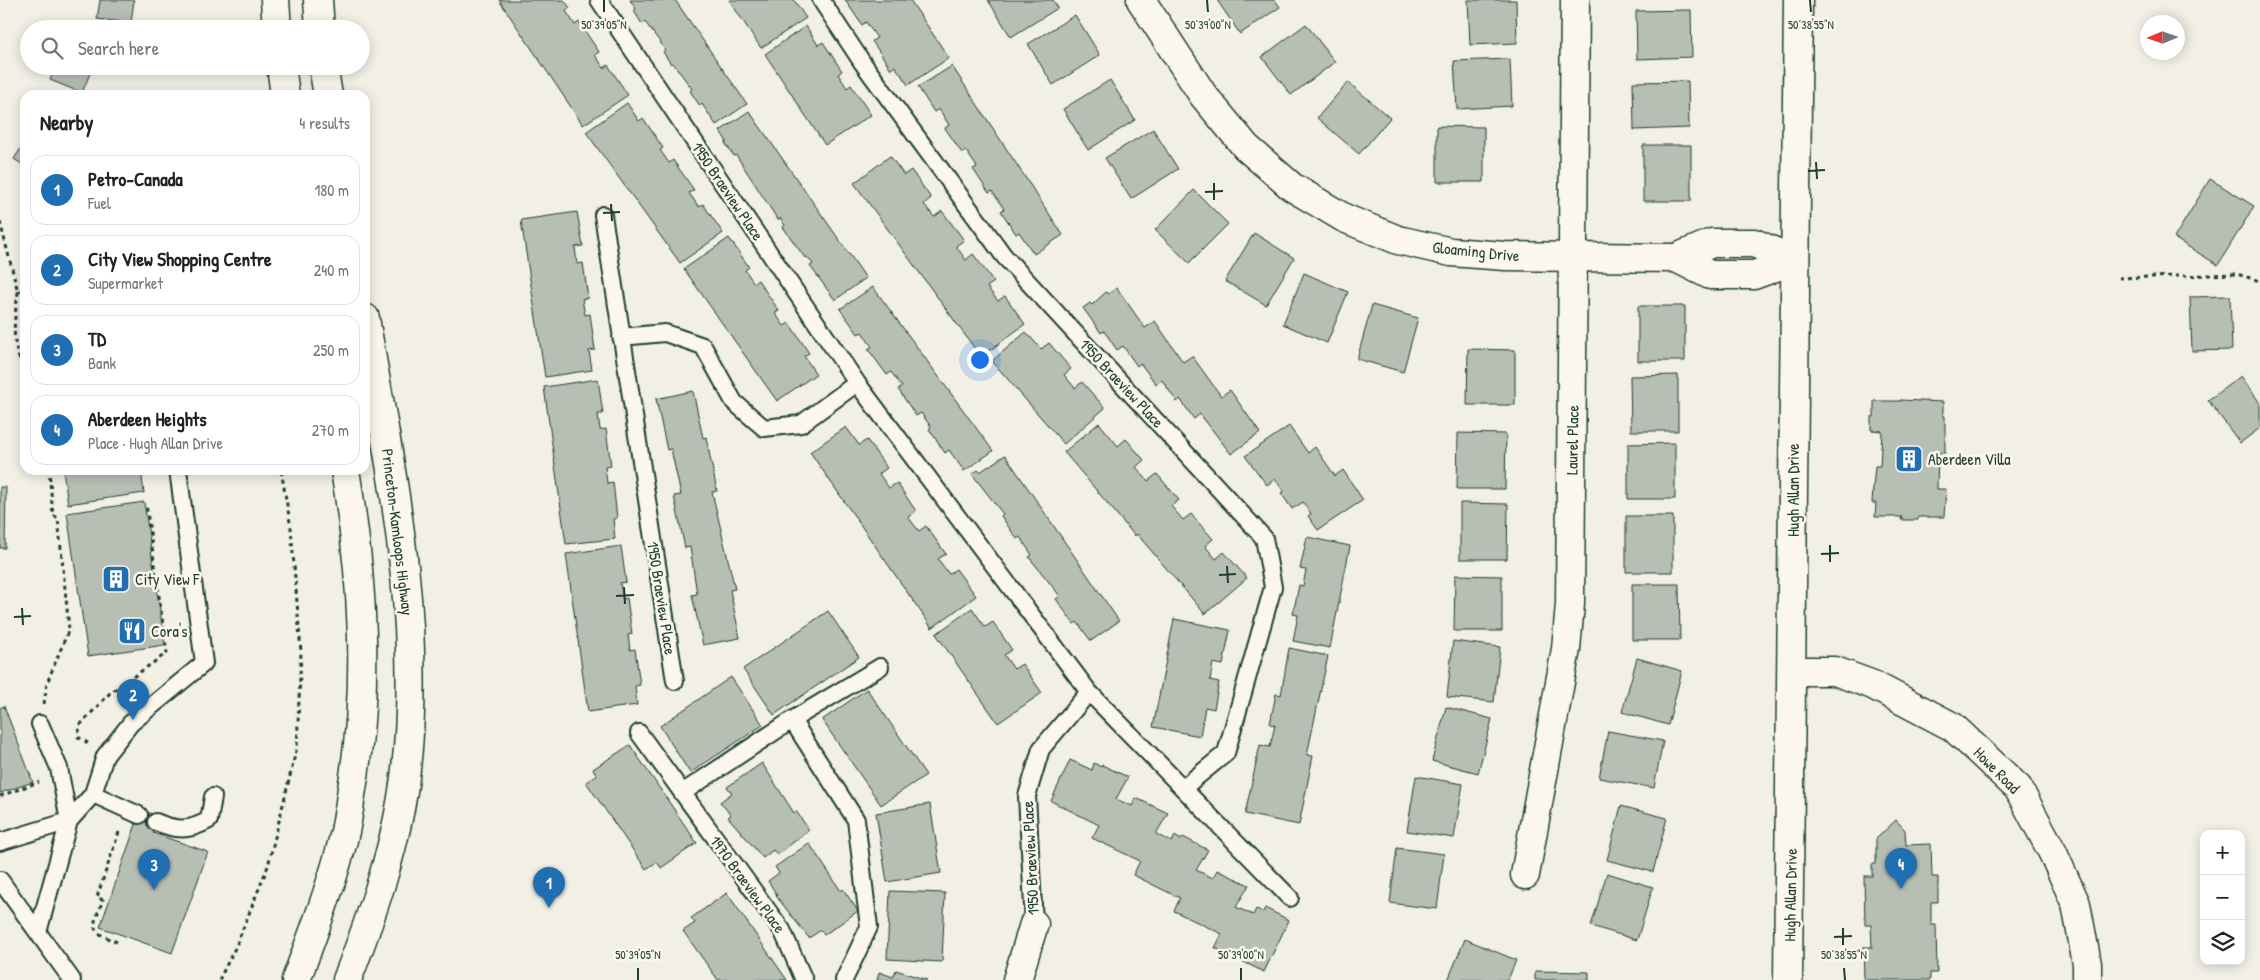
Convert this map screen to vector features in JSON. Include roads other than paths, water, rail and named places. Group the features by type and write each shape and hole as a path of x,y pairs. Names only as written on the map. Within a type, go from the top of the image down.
{"main road":[{"path":"276,0 277,20"},
{"path":"318,0 319,20"},
{"name":"Gloaming Drive","path":"1141,0 1203,95 1246,147 1292,188 1344,218 1398,240 1451,252 1505,256 1676,258 1710,275 1754,275 1794,260"},
{"name":"Laurel Place","path":"1525,875 1566,649 1570,604 1575,0"},
{"name":"Hugh Allan Drive","path":"1788,980 1793,672 1794,260 1798,0"},
{"path":"282,75 284,90"},
{"path":"325,75 327,90"},
{"name":"Princeton-Kamloops Highway","path":"346,980 364,936 390,852 406,770 411,692 408,597 392,478 370,348"},
{"path":"296,980 316,926 344,839 357,761 363,689 362,598 346,475"},
{"name":"Howe Road","path":"1793,672 1835,671 1873,685 1953,727 2018,788 2053,853 2076,904 2087,964 2087,980"},
{"path":"1017,980 1034,924"},
{"path":"280,980 316,926"}],"lane":[{"name":"1950 Braeview Place","path":"599,0 858,383 1088,692 1290,898"},
{"name":"1950 Braeview Place","path":"821,0 862,62 1004,256 1264,538 1273,587 1226,753 1183,788"},
{"name":"1950 Braeview Place","path":"603,215 675,681"},
{"path":"621,337 665,333 703,346 734,402 764,428 801,424 858,383"},
{"path":"38,932 69,821 93,794 105,756 131,723 204,663 179,475"},
{"path":"682,793 792,720 880,667"},
{"name":"1950 Braeview Place","path":"1034,924 1026,796 1040,749 1088,692"},
{"path":"792,720 856,820 869,927 844,980"},
{"path":"40,724 59,768 69,821"},
{"name":"1970 Braeview Place","path":"639,733 782,930 804,980"},
{"path":"93,794 140,815"},
{"path":"156,822 168,827 194,829 209,820 214,797"},
{"path":"0,842 69,821"},
{"path":"0,880 72,980"}],"place":[{"name":"Aberdeen Villa","path":"1909,459"},
{"name":"City View F","path":"116,579"},
{"name":"Cora's","path":"132,631"},
{"name":"City View Shopping Centre","path":"133,720"},
{"name":"Aberdeen Heights","path":"1901,889"},
{"name":"TD","path":"154,890"},
{"name":"Petro-Canada","path":"549,908"}]}
